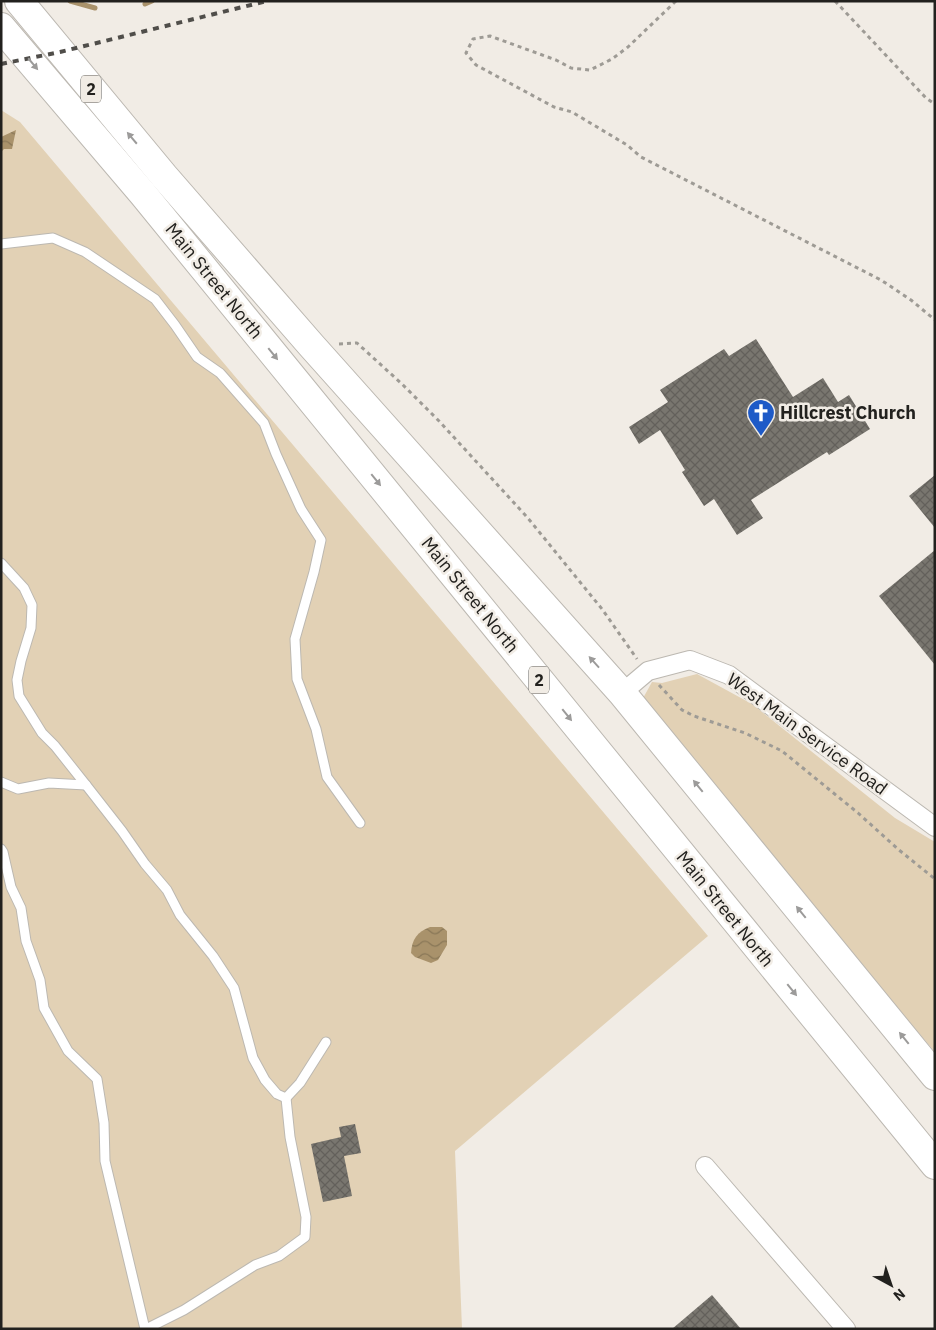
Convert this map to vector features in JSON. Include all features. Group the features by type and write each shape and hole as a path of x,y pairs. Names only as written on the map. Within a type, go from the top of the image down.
{"main road":[{"name":"Main Street North","path":"19,1 164,176 622,693 935,1076"},
{"name":"Main Street North","path":"1,27 143,194 935,1165"}],"street":[{"name":"West Main Service Road","path":"622,693 648,671 690,660 729,675 935,827"},
{"path":"705,1166 846,1329"}],"lane":[{"path":"1,244 53,238 85,252 119,274 155,299 197,356 220,373 264,423 301,509 320,540 314,572 295,639 297,680 316,729 327,777 360,823"},
{"path":"1,563 24,588 32,605 31,628 21,661 18,680 19,696 42,733 122,831 145,864 167,890 180,915 213,956 234,988 254,1058 265,1080 276,1094 286,1098"},
{"path":"1,782 18,789 49,783 86,785"},
{"path":"1,849 11,887 20,908 26,941 40,980 44,1008 68,1051 96,1080 104,1123 105,1160 145,1329 184,1310 255,1265 279,1256 305,1236 306,1217 290,1137 286,1098 300,1083 326,1042"}],"path":[{"path":"676,1 628,47 612,59 590,70 571,68 556,60 490,36 473,39 466,53 476,65 554,106 572,112 642,157 881,280 935,320"},
{"path":"835,1 926,98 935,104"},
{"path":"311,344 357,343 402,384 439,421 527,517 602,608 633,654 682,710 694,716 745,733 782,752 858,813 935,879"}],"shaded area":[{"path":"1,110 20,122 708,936 455,1151 462,1329 1,1329"},
{"path":"697,674 752,704 895,818 935,842 935,1052 647,715 642,700 652,682 662,683"}],"water":[{"path":"16,130 12,149 4,149 1,152 1,137"},
{"path":"430,927 442,927 447,931 447,945 438,960 431,963 415,957 411,953 416,937"}],"building":[{"name":"Hillcrest Church","path":"756,339 793,397 823,378 838,402 849,395 870,429 829,455 827,452 751,500 763,518 737,535 714,499 704,506 682,472 685,470 660,430 639,444 629,427 668,402 660,390 724,349 729,356"},
{"path":"935,475 935,528 909,496"},
{"path":"935,550 935,665 879,596"},
{"path":"355,1124 361,1153 344,1156 352,1196 323,1202 311,1144 341,1137 339,1127"},
{"path":"712,1295 741,1329 672,1329"}],"waterway":[{"path":"70,1 95,8"},
{"path":"145,4 152,1"}],"railway":[{"path":"1,64 60,52 267,1"}],"place":[{"name":"Hillcrest Church","path":"761,437"}]}
